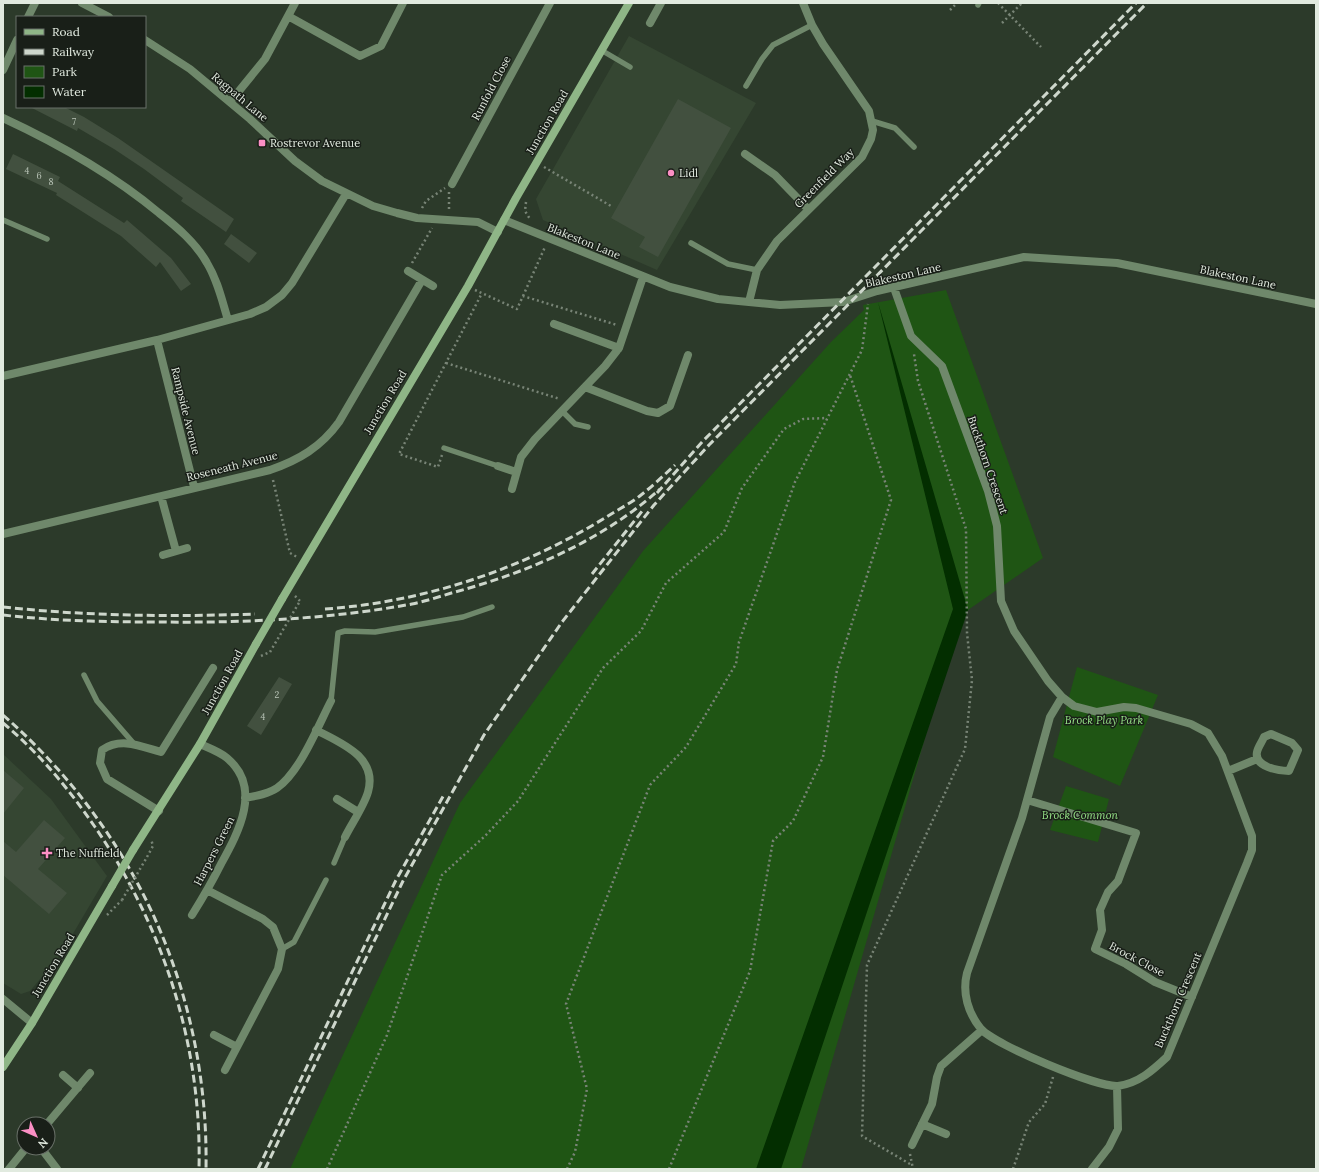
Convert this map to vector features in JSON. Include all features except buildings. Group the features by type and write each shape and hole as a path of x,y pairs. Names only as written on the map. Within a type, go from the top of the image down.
{"main road":[{"name":"Junction Road","path":"3,1067 32,1023 112,886 200,744 282,599 468,286 536,163 629,3"}],"street":[{"path":"28,16 34,3"},
{"path":"82,3 107,16"},
{"path":"230,102 265,59 295,3"},
{"path":"288,16 360,56 381,46 403,3"},
{"name":"Runfold Close","path":"452,184 550,3"},
{"path":"650,23 661,3"},
{"path":"803,3 812,25 823,44 869,111 872,121"},
{"name":"Ragpath Lane","path":"146,41 190,69 322,182 373,206 417,218 478,222 498,232"},
{"path":"3,70 16,42"},
{"path":"3,118 47,139 108,174 173,224 197,248 208,264 216,282 228,320"},
{"name":"Greenfield Way","path":"749,302 757,270 777,241 862,157 871,139 872,121"},
{"path":"744,154 775,175 808,209"},
{"path":"3,376 157,340 250,314 266,307 282,295 301,271 346,194"},
{"name":"Blakeston Lane","path":"504,220 670,287 718,299 780,305 843,302 870,293 1024,258 1117,263 1316,304"},
{"path":"408,271 433,286"},
{"path":"512,489 521,457 570,402 605,366 619,348 643,277"},
{"name":"Roseneath Avenue","path":"3,534 270,470 302,457 331,433 422,280"},
{"name":"Buckthorn Crescent","path":"894,288 911,336 942,366 988,491 997,526 1001,601 1014,631 1048,681 1062,697 1074,706 1097,712 1124,707 1136,708 1200,727 1208,733 1215,743 1228,771 1252,836 1252,850 1167,1057 1151,1072 1136,1081 1117,1086 1098,1083 1001,1044 982,1030 969,1009 966,997 965,979 1027,800 1050,717 1062,697"},
{"path":"554,324 619,348"},
{"name":"Rampside Avenue","path":"157,340 194,487"},
{"path":"585,387 647,411 658,413 670,406 688,355"},
{"path":"498,466 516,472"},
{"path":"161,496 176,551"},
{"path":"163,555 188,548"},
{"name":"Junction Road","path":"159,811 108,779 100,763 102,750 112,744 122,742 161,752 213,668"},
{"path":"245,798 259,796 277,788 294,771 331,701"},
{"path":"316,730 351,748 364,761 370,776 368,792 345,836"},
{"path":"1271,734 1292,743 1298,750 1289,771 1280,771 1260,763 1257,759 1257,753 1264,738 1271,734"},
{"name":"Harpers Green","path":"192,916 237,834 244,816 245,798 245,789 235,766 227,758 200,744"},
{"path":"1228,771 1257,759"},
{"path":"337,800 358,812"},
{"name":"Brock Close","path":"1027,800 1136,833 1118,881 1108,892 1100,910 1102,930 1095,949 1126,964 1155,982 1192,997"},
{"path":"207,890 263,919 273,927 282,949 278,969 225,1070"},
{"path":"3,999 32,1023"},
{"path":"912,1144 933,1100 937,1077 942,1066 982,1030"},
{"path":"214,1035 237,1047"},
{"path":"54,1116 90,1073"},
{"path":"63,1074 78,1088"},
{"path":"1092,1169 1109,1147 1118,1129 1117,1086"},
{"path":"922,1124 946,1134"},
{"path":"9,1169 20,1156"},
{"path":"47,1156 57,1169"}],"lane":[{"path":"746,86 762,59 773,45 812,25"},
{"path":"601,50 630,67"},
{"path":"872,121 895,128 914,147"},
{"path":"3,220 47,239"},
{"path":"691,244 728,264 757,270"},
{"path":"562,411 575,424 588,427"},
{"path":"444,448 498,466"},
{"path":"331,701 338,633 375,632 463,617 492,607"},
{"path":"84,675 97,701 135,745"},
{"path":"334,862 345,836"},
{"path":"282,949 294,942 326,880"}],"path":[{"path":"950,10 957,3"},
{"path":"998,3 1041,47"},
{"path":"1002,23 1022,3"},
{"path":"542,175 550,161"},
{"path":"536,163 611,206"},
{"path":"417,218 426,201 452,184"},
{"path":"449,219 447,194 452,184"},
{"path":"530,196 526,203 525,211 529,218 538,226 534,233"},
{"path":"408,271 437,219"},
{"path":"468,286 517,309 549,239"},
{"path":"444,448 438,467 398,454 482,293"},
{"path":"567,1169 575,1152 587,1089 566,1004 650,786 686,747 736,664 739,642 795,482 862,350 870,293"},
{"path":"524,296 626,328"},
{"path":"911,336 918,382 966,529 967,633 972,680 965,749 867,965 862,1136 910,1164 913,1169"},
{"path":"446,363 570,402"},
{"path":"669,1169 750,971 773,841 793,821 823,757 837,670 891,500 849,374"},
{"path":"327,1169 387,1035 442,876 485,836 518,801 603,668 641,631 666,583 724,532 742,488 784,429 802,419 828,418"},
{"path":"270,470 290,553"},
{"path":"270,652 300,601"},
{"path":"122,900 147,857"},
{"path":"1013,1169 1030,1122 1045,1104 1057,1067"},
{"path":"910,1164 910,1151 912,1144"}],"shaded area":[{"path":"629,36 756,103 657,270 543,220 536,199"},
{"name":"The Nuffield","path":"3,754 51,799 107,876 61,954 30,991 21,994 3,983"}],"green space":[{"path":"946,290 1043,558 968,610 937,696 801,1169 290,1169 460,803 643,551 831,342 864,310 863,305"},
{"name":"Brock Play Park","path":"1077,667 1158,695 1120,786 1053,757"},
{"name":"Brock Common","path":"1066,786 1109,799 1098,842 1050,830"}],"water":[{"path":"878,302 968,610 781,1169 756,1169 953,609"}],"railway":[{"path":"657,493 703,441 1136,3"},
{"path":"265,1169 403,881 484,735 562,622 654,505 709,445 1147,3"},
{"path":"325,609 399,599 472,580 507,567 576,535 625,506 645,492 675,465"},
{"path":"3,615 62,620 224,622 318,617 412,604 510,575 564,552 590,539 614,524 660,489"},
{"path":"592,574 643,510"},
{"path":"3,607 129,615 255,614"},
{"path":"3,715 50,760 91,810 126,863 155,919 178,978 194,1040 204,1104 206,1169"},
{"path":"3,723 41,759 75,799 95,827 141,906 159,947 174,990 186,1033 194,1078 198,1123 199,1169"},
{"path":"258,1169 396,880 445,793"}],"place":[{"name":"Rostrevor Avenue","path":"262,143"},
{"name":"Lidl","path":"671,173"},
{"name":"The Nuffield","path":"47,853"}]}
